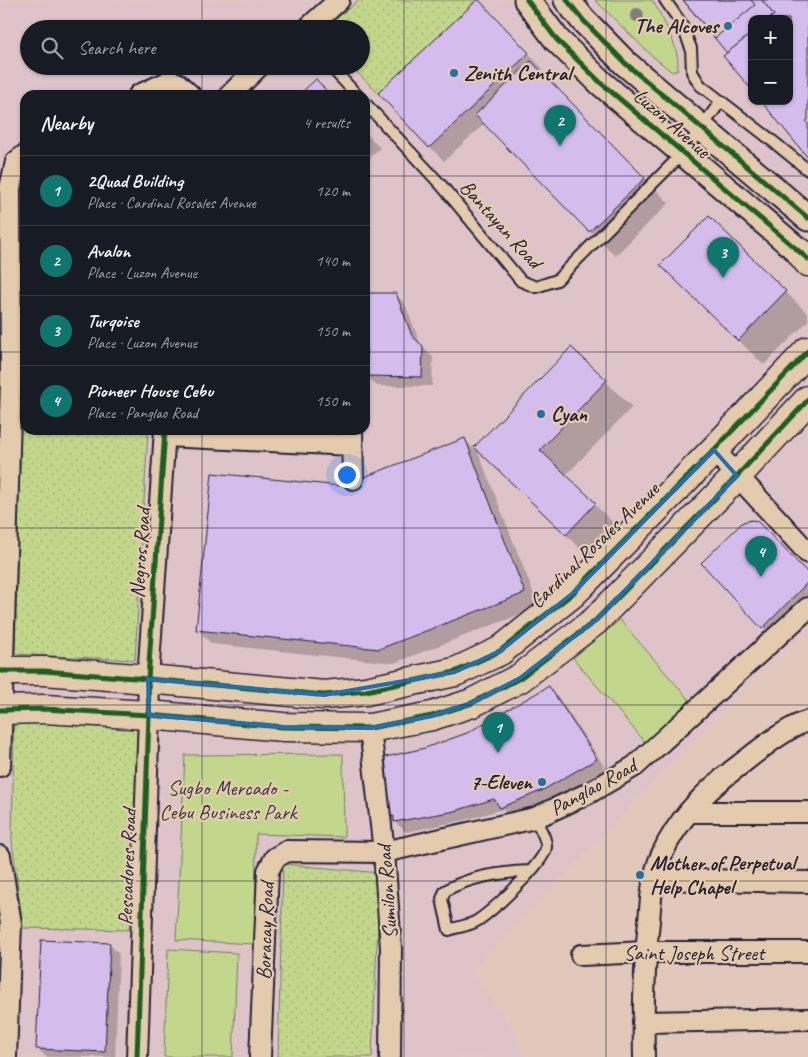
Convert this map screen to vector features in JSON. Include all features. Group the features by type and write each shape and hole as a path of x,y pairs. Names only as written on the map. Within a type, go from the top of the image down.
{"main road":[{"name":"Cardinal Rosales Avenue","path":"1,671 44,671 148,678 324,696 366,691 455,672 500,651 573,593 714,450 808,351"},
{"path":"1,710 44,709 284,726 370,728 432,716 472,703 520,678 595,621 737,476 808,400"}],"street":[{"path":"318,20 340,0"},
{"name":"Luzon Avenue","path":"527,0 558,40 601,83 806,258"},
{"name":"Luzon Avenue","path":"567,0 583,20 625,63 808,218"},
{"path":"146,90 166,75"},
{"path":"168,75 185,90"},
{"path":"235,90 249,75"},
{"path":"0,766 10,378 10,188 16,162 20,159"},
{"name":"Negros Road","path":"148,678 165,435"},
{"path":"240,435 352,438 353,478"},
{"path":"714,450 808,553"},
{"name":"Panglao Road","path":"384,852 535,818 589,793 635,766 808,608"},
{"name":"Pescadores Road","path":"137,1057 149,715 148,678"},
{"path":"644,1057 646,952 653,879 662,854 674,831 689,812 729,772 768,744 808,721"},
{"name":"Sumilon Road","path":"370,728 384,852 391,948 390,1057"},
{"path":"689,812 808,812"},
{"name":"Boracay Road","path":"260,1057 268,871 275,858 287,851 384,852"},
{"path":"0,856 11,924 6,1057"},
{"path":"653,879 808,882"},
{"name":"Saint Joseph Street","path":"580,955 646,952 808,952"},
{"path":"644,1022 808,1019"}],"lane":[{"path":"665,0 681,24 691,48 692,72 700,85 766,135 808,170"},
{"path":"338,75 352,90"},
{"name":"Bantayan Road","path":"370,108 442,186 521,281 536,287 557,280 683,153 721,102"},
{"path":"531,871 495,874 444,891 442,900 449,930 474,923 492,910 531,871 545,852 547,845 535,818"}],"highlighted area":[{"path":"714,450 737,476 595,621 520,678 472,703 432,716 370,728 283,727 149,715 148,679 324,695 455,672 500,651 573,593"}],"shaded area":[{"path":"0,0 808,0 808,633 760,670 573,867 470,972 511,1025 523,1057 0,1057"}],"green space":[{"path":"359,0 477,0 378,93 360,75 370,75 370,20 335,20"},
{"path":"595,0 652,0 674,44 677,54 677,70 672,72 650,54"},
{"path":"21,435 148,435 135,660 15,654"},
{"path":"620,620 691,702 645,742 573,658"},
{"path":"14,722 139,728 131,930 23,928 12,841"},
{"name":"Sugbo Mercado - Cebu Business Park","path":"343,754 344,837 256,834 255,944 176,940 185,755"},
{"path":"283,864 380,873 372,1057 278,1057"},
{"path":"168,949 237,953 233,1057 164,1057"}],"building":[{"name":"Zenith Central","path":"477,0 529,53 429,148 378,93"},
{"name":"The Alcoves","path":"683,0 762,0 774,15 748,15 748,36 727,53"},
{"name":"The Alcoves","path":"683,0 751,0 755,5 715,38"},
{"path":"762,0 808,0 808,120 806,121 808,124 808,158 764,105 793,105 793,15 774,15"},
{"path":"748,36 748,85 723,56"},
{"path":"531,61 645,178 589,232 475,115"},
{"path":"316,79 326,90 304,90"},
{"path":"709,216 786,291 738,341 660,265"},
{"path":"370,293 396,293 412,336 423,346 422,377 370,376"},
{"name":"Cyan","path":"571,347 607,380 540,450 596,503 566,535 474,447"},
{"path":"465,438 525,593 379,649 196,630 212,473 341,486"},
{"path":"757,521 808,573 808,582 762,629 701,563 743,522"},
{"path":"549,686 597,759 543,790 500,808 494,799 455,811 394,822 394,816 388,817 378,777 387,775 381,758 425,748 467,733"},
{"path":"41,940 110,943 105,1052 36,1049"}],"cycle path":[{"path":"527,0 557,40 601,83 808,259"},
{"path":"567,0 583,20 625,63 808,218"},
{"path":"0,671 44,671 324,695 366,691 455,672 500,651 573,593 714,450 808,351"},
{"path":"0,710 44,709 149,715 283,727 370,728 432,716 472,703 520,678 595,621 737,476 808,400"},
{"path":"137,1057 149,715 148,679 165,435"}],"place":[{"name":"The Alcoves","path":"728,26"},
{"name":"Zenith Central","path":"454,73"},
{"name":"Avalon","path":"560,146"},
{"name":"Turqoise","path":"723,278"},
{"name":"Cyan","path":"541,414"},
{"name":"Pioneer House Cebu","path":"761,577"},
{"name":"2Quad Building","path":"498,753"},
{"name":"7-Eleven","path":"542,782"},
{"name":"Mother of Perpetual Help Chapel","path":"640,875"}]}
